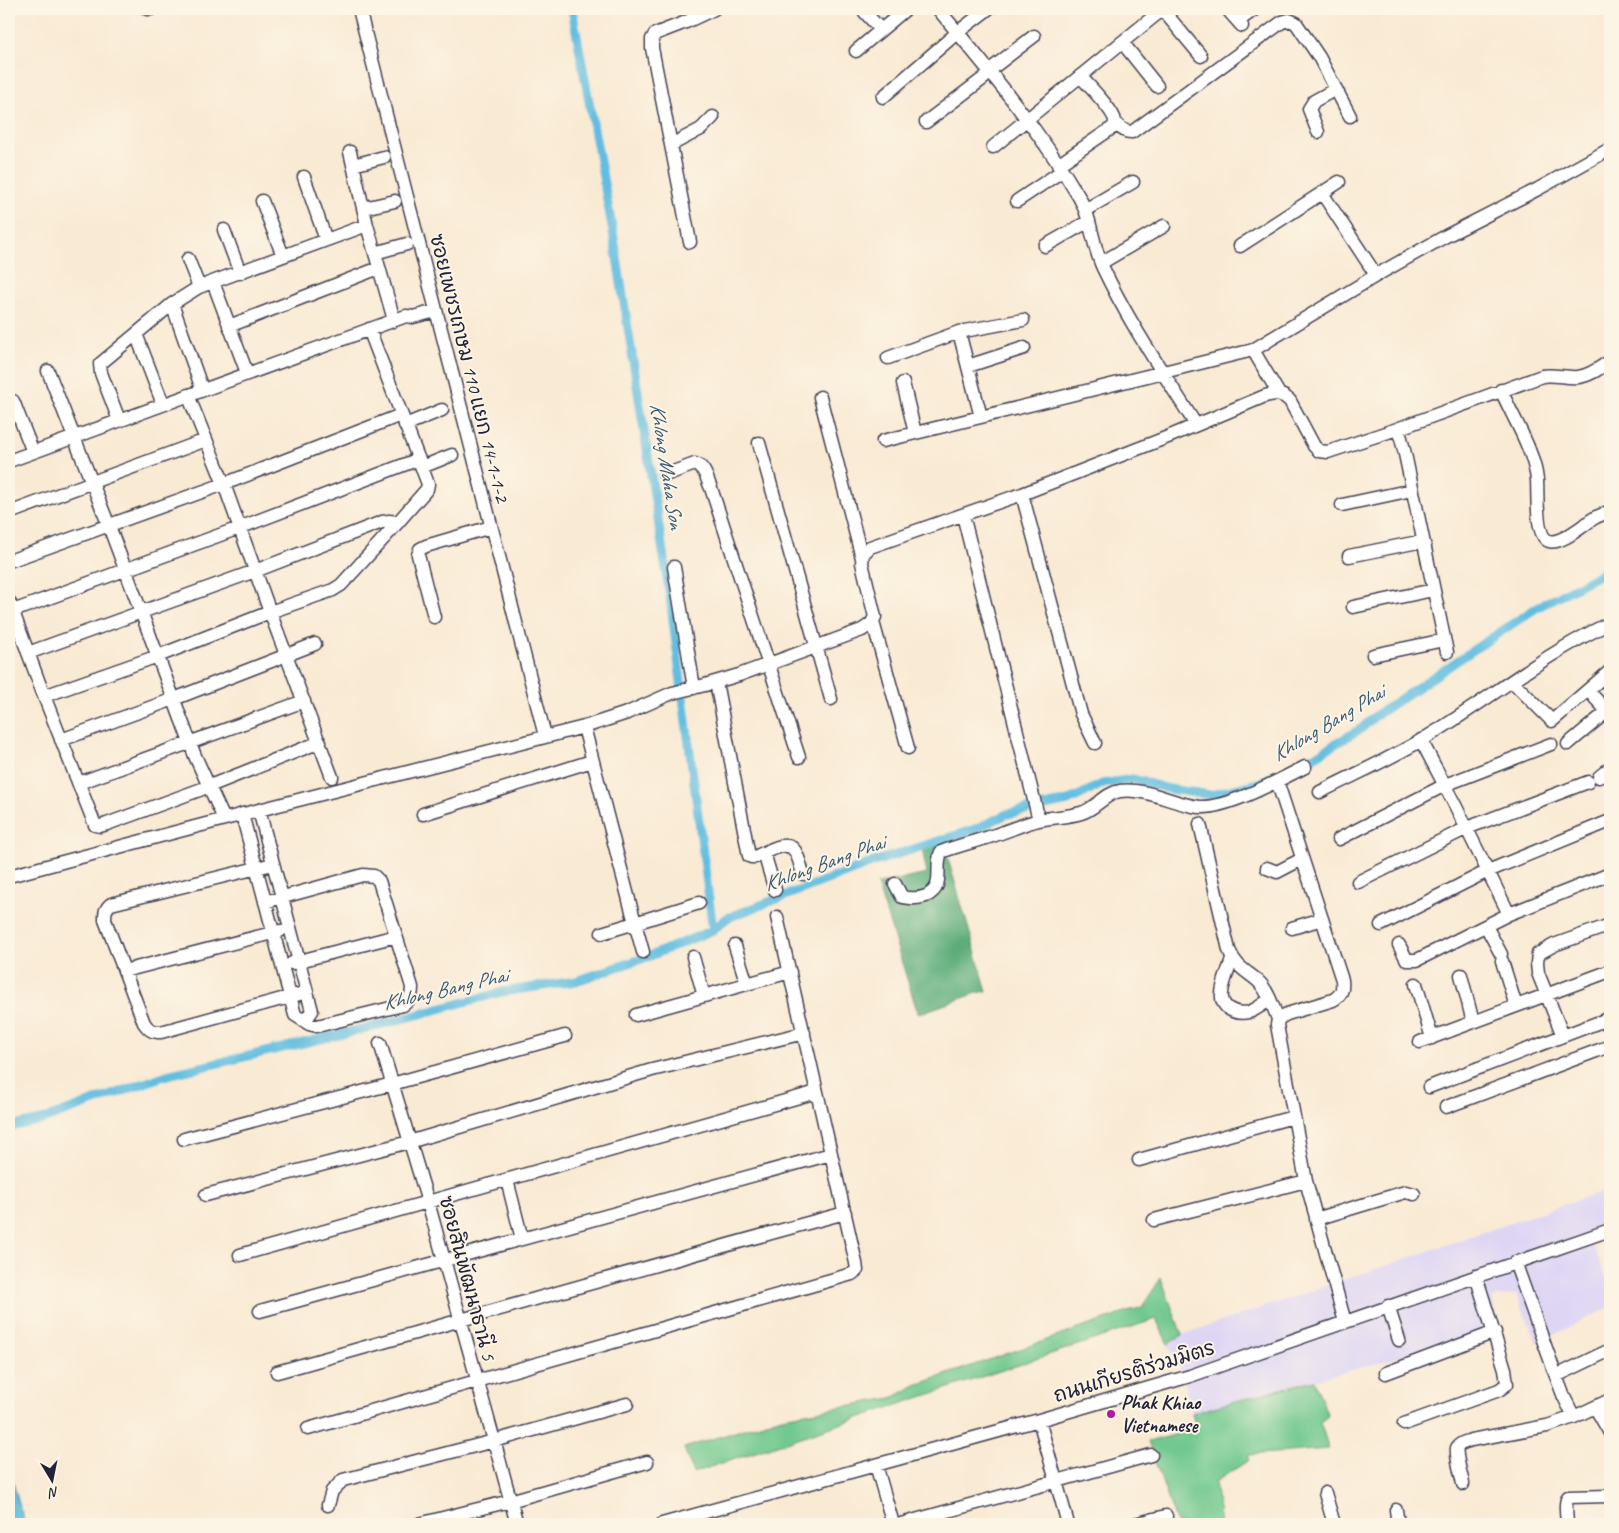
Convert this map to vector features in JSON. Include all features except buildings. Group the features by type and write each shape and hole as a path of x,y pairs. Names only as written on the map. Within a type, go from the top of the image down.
{"street":[{"name":"ซอยเพชรเกษม 110 แยก 14-1-1-2","path":"359,9 545,736"},
{"path":"690,242 652,48 652,39 654,34 660,30 686,22 714,9"},
{"path":"862,9 881,30"},
{"path":"856,51 906,9"},
{"path":"938,9 1011,96 1060,168 1087,215 1101,263 1126,310 1196,425"},
{"path":"883,96 988,9"},
{"path":"993,147 1163,9 1201,56"},
{"path":"1227,9 1240,24 1255,9"},
{"path":"1080,76 1112,113 1115,123 1123,130 1132,132 1282,22 1289,20 1296,23 1319,57 1350,116"},
{"path":"926,122 984,78 995,66 1034,36"},
{"path":"1122,42 1157,86"},
{"path":"1318,132 1309,109 1314,101 1336,89"},
{"path":"671,145 701,129 713,118"},
{"path":"1017,201 1114,127 1115,123"},
{"path":"883,441 1254,350 1376,275 1610,149"},
{"path":"350,152 379,268 400,318"},
{"path":"353,165 384,157"},
{"path":"304,177 326,240"},
{"path":"1045,246 1133,182"},
{"path":"1240,246 1339,182"},
{"path":"1322,193 1376,275"},
{"path":"262,201 283,256"},
{"path":"364,208 395,201"},
{"path":"119,420 101,373 100,364 172,304 213,282 368,225"},
{"path":"1101,263 1164,226"},
{"path":"224,230 240,273"},
{"path":"375,253 407,244"},
{"path":"188,259 199,288"},
{"path":"230,326 379,268"},
{"path":"213,282 247,373"},
{"path":"172,304 202,389"},
{"path":"9,461 202,389 400,318 413,317 436,307"},
{"path":"888,358 959,332 1023,320"},
{"path":"44,696 158,656 270,612 338,588 398,522 427,489 427,481 369,329"},
{"path":"959,332 981,417"},
{"path":"136,334 163,404"},
{"path":"968,366 1024,348"},
{"path":"1254,350 1278,394"},
{"path":"862,558 866,550 875,544 1022,494 1264,396 1278,394 1284,396 1290,401 1314,446 1322,452 1333,452 1501,390 1547,375 1582,376 1610,361"},
{"path":"48,372 109,526 191,742 206,788 220,820"},
{"path":"903,383 915,433"},
{"path":"1501,390 1526,443 1536,473 1539,523 1544,538 1548,541 1563,539 1596,517 1610,511"},
{"path":"188,395 224,484 332,777"},
{"path":"820,397 862,558 862,567 874,612 873,622 908,748"},
{"path":"13,401 33,452"},
{"path":"9,561 403,420 442,410"},
{"path":"1373,655 1445,646 1397,429"},
{"path":"9,513 91,481 206,440"},
{"path":"759,443 831,699"},
{"path":"320,742 206,788 98,826 94,822 61,740 11,606 125,569 420,463 452,455"},
{"path":"665,475 695,464 703,469 799,757"},
{"path":"1342,505 1412,490"},
{"path":"1022,494 1076,697 1095,744"},
{"path":"962,515 1037,813"},
{"path":"28,653 142,613 382,522 398,522"},
{"path":"434,617 418,555 420,550 426,546 491,527"},
{"path":"1349,556 1423,541"},
{"path":"674,567 690,689"},
{"path":"1353,607 1433,590"},
{"path":"9,876 242,814 584,727 627,713 672,693 716,682 816,647 862,630 873,622"},
{"path":"1320,792 1421,740 1561,648 1610,622"},
{"path":"61,740 174,699 315,644"},
{"path":"1512,681 1552,721 1610,671"},
{"path":"716,682 749,856 786,846 795,851 803,874"},
{"path":"1568,744 1609,710 1594,697"},
{"path":"79,783 304,701"},
{"path":"584,727 642,952"},
{"path":"1421,740 1509,914"},
{"path":"1339,839 1445,785 1551,744"},
{"path":"423,814 592,761"},
{"path":"895,884 902,897 916,899 925,896 937,888 941,852 1037,813 1082,813 1105,798 1123,790 1140,791 1182,804 1209,807 1220,805 1305,767"},
{"path":"1358,882 1467,828 1593,779 1610,768"},
{"path":"1277,781 1343,988 1338,997 1333,1000 1278,1019"},
{"path":"259,810 312,1011 305,1021"},
{"path":"242,814 273,934 295,1015 309,1024 317,1026 403,1005 412,995 412,987 379,881 374,876 363,876 265,902"},
{"path":"1381,924 1488,871 1610,821"},
{"path":"1200,824 1232,959 1265,989 1278,1019 1277,1025 1306,1180 1345,1322"},
{"path":"764,853 775,890"},
{"path":"1267,868 1277,872 1302,859"},
{"path":"273,864 121,901 107,908 105,920 148,1030 154,1032 170,1029 306,992"},
{"path":"1399,945 1407,960 1417,960 1509,914 1610,874"},
{"path":"602,933 699,903"},
{"path":"308,1430 852,1274 857,1270 778,917"},
{"path":"1292,928 1322,919"},
{"path":"1563,1036 1538,973 1538,954 1554,945 1610,925"},
{"path":"1486,926 1502,958 1516,1006"},
{"path":"124,971 273,934 290,928"},
{"path":"282,966 396,936"},
{"path":"736,946 747,984"},
{"path":"694,957 704,996"},
{"path":"1232,959 1222,994 1222,1002 1226,1008 1231,1011 1249,1012 1269,1000"},
{"path":"1416,984 1426,1040 1610,971"},
{"path":"636,1016 790,972"},
{"path":"1461,975 1473,1022"},
{"path":"1429,1087 1610,1018"},
{"path":"206,1195 409,1142 652,1070 804,1032"},
{"path":"184,1139 565,1036"},
{"name":"ซอยสินพัฒนาธานี 5","path":"380,1043 428,1202 516,1524"},
{"path":"1446,1106 1610,1046"},
{"path":"240,1255 817,1092"},
{"path":"1139,1160 1293,1117"},
{"path":"260,1311 831,1154"},
{"path":"507,1180 522,1239"},
{"path":"1154,1220 1306,1180"},
{"path":"1316,1218 1406,1192 1414,1194"},
{"path":"277,1372 649,1266 845,1213"},
{"name":"ถนนเกียรติร่วมมิตร","path":"662,1524 1039,1420 1190,1376 1610,1230"},
{"path":"1515,1262 1556,1376 1574,1417"},
{"path":"1404,1424 1504,1387 1507,1384 1508,1378 1495,1332 1476,1276"},
{"path":"1388,1306 1399,1340"},
{"path":"1386,1373 1495,1332"},
{"path":"1556,1376 1610,1350"},
{"path":"1464,1484 1457,1455 1457,1448 1461,1444 1471,1440 1547,1426 1574,1417 1610,1400"},
{"path":"328,1505 332,1491 342,1480 627,1404"},
{"path":"1595,1407 1610,1433"},
{"path":"1039,1420 1068,1524"},
{"path":"901,1524 1151,1455"},
{"path":"419,1524 510,1501 647,1462"},
{"path":"876,1465 893,1524"},
{"path":"1325,1493 1334,1524"},
{"path":"1567,1524 1566,1499 1568,1497 1610,1496"},
{"path":"1396,1510 1398,1524"},
{"path":"1135,1524 1166,1516"}],"shaded area":[{"path":"1610,1189 1610,1238 1593,1245 1610,1287 1610,1307 1537,1343 1516,1294 1492,1298 1500,1330 1192,1413 1181,1370 1168,1344 1182,1335"}],"green space":[{"path":"944,845 987,991 918,1014 877,884 927,874 922,849"},
{"path":"1161,1278 1182,1335 1168,1344 1156,1319 693,1473 684,1448 782,1417 892,1398 916,1385 1142,1307"},
{"path":"1314,1380 1328,1416 1320,1422 1329,1449 1247,1455 1249,1460 1215,1482 1221,1524 1177,1524 1148,1442 1196,1429 1192,1413"}],"water":[{"path":"9,1469 25,1524 9,1524"}],"waterway":[{"name":"Khlong Maha Son","path":"572,9 613,232 670,597 713,930"},
{"name":"Khlong Bang Phai","path":"1297,767 1362,728 1375,716 1536,608 1610,569"},
{"name":"Khlong Bang Phai","path":"9,1127 42,1120 167,1075 372,1027 502,992 576,981 650,956 713,930 727,918 874,862 978,828 1007,814 1068,801 1102,784 1133,779 1169,789 1211,795 1260,782 1280,773"}],"place":[{"name":"Phak Khiao Vietnamese","path":"1111,1414"}]}
